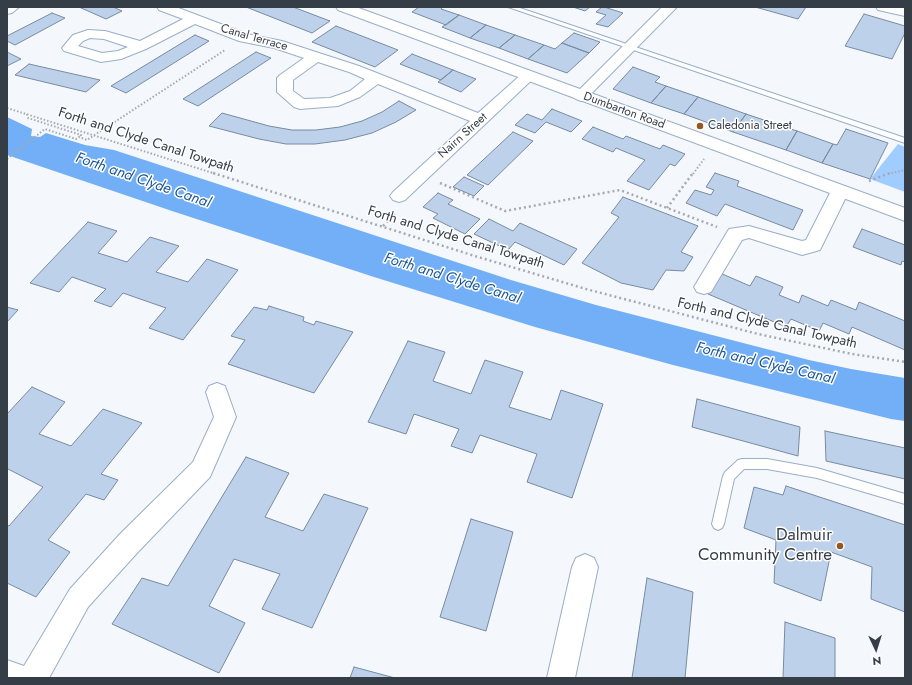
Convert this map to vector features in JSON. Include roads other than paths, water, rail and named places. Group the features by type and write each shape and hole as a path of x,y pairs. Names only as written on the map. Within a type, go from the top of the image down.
{"main road":[{"name":"Dumbarton Road","path":"343,7 581,96 905,214"}],"street":[{"path":"7,10 12,7"},
{"name":"Canal Terrace","path":"164,7 244,38 277,44 376,78 481,120"},
{"path":"647,7 667,10"},
{"path":"883,7 905,12"},
{"path":"581,96 667,10"},
{"path":"141,46 193,19"},
{"name":"Canal Terrace","path":"315,57 285,78 285,92 300,104 332,103 355,94 376,78"},
{"name":"Nairn Street","path":"399,196 528,76"},
{"path":"704,287 736,234 749,232 802,248 813,244 840,191"},
{"path":"33,678 79,598 129,543 202,469 225,417 216,392"},
{"path":"561,678 585,567"},
{"path":"7,674 18,678"}],"lane":[{"path":"511,7 905,140"},
{"path":"718,524 729,476 742,464 767,464 817,473 905,499"}],"water":[{"name":"Forth and Clyde Canal","path":"7,117 32,129 31,136 40,137 46,133 85,145 114,150 511,280 596,305 809,360 905,378 905,421 891,419 673,365 535,327 374,277 172,211 7,155"}],"place":[{"name":"Caledonia Street","path":"700,126"},
{"name":"Dalmuir Community Centre","path":"840,546"}]}
